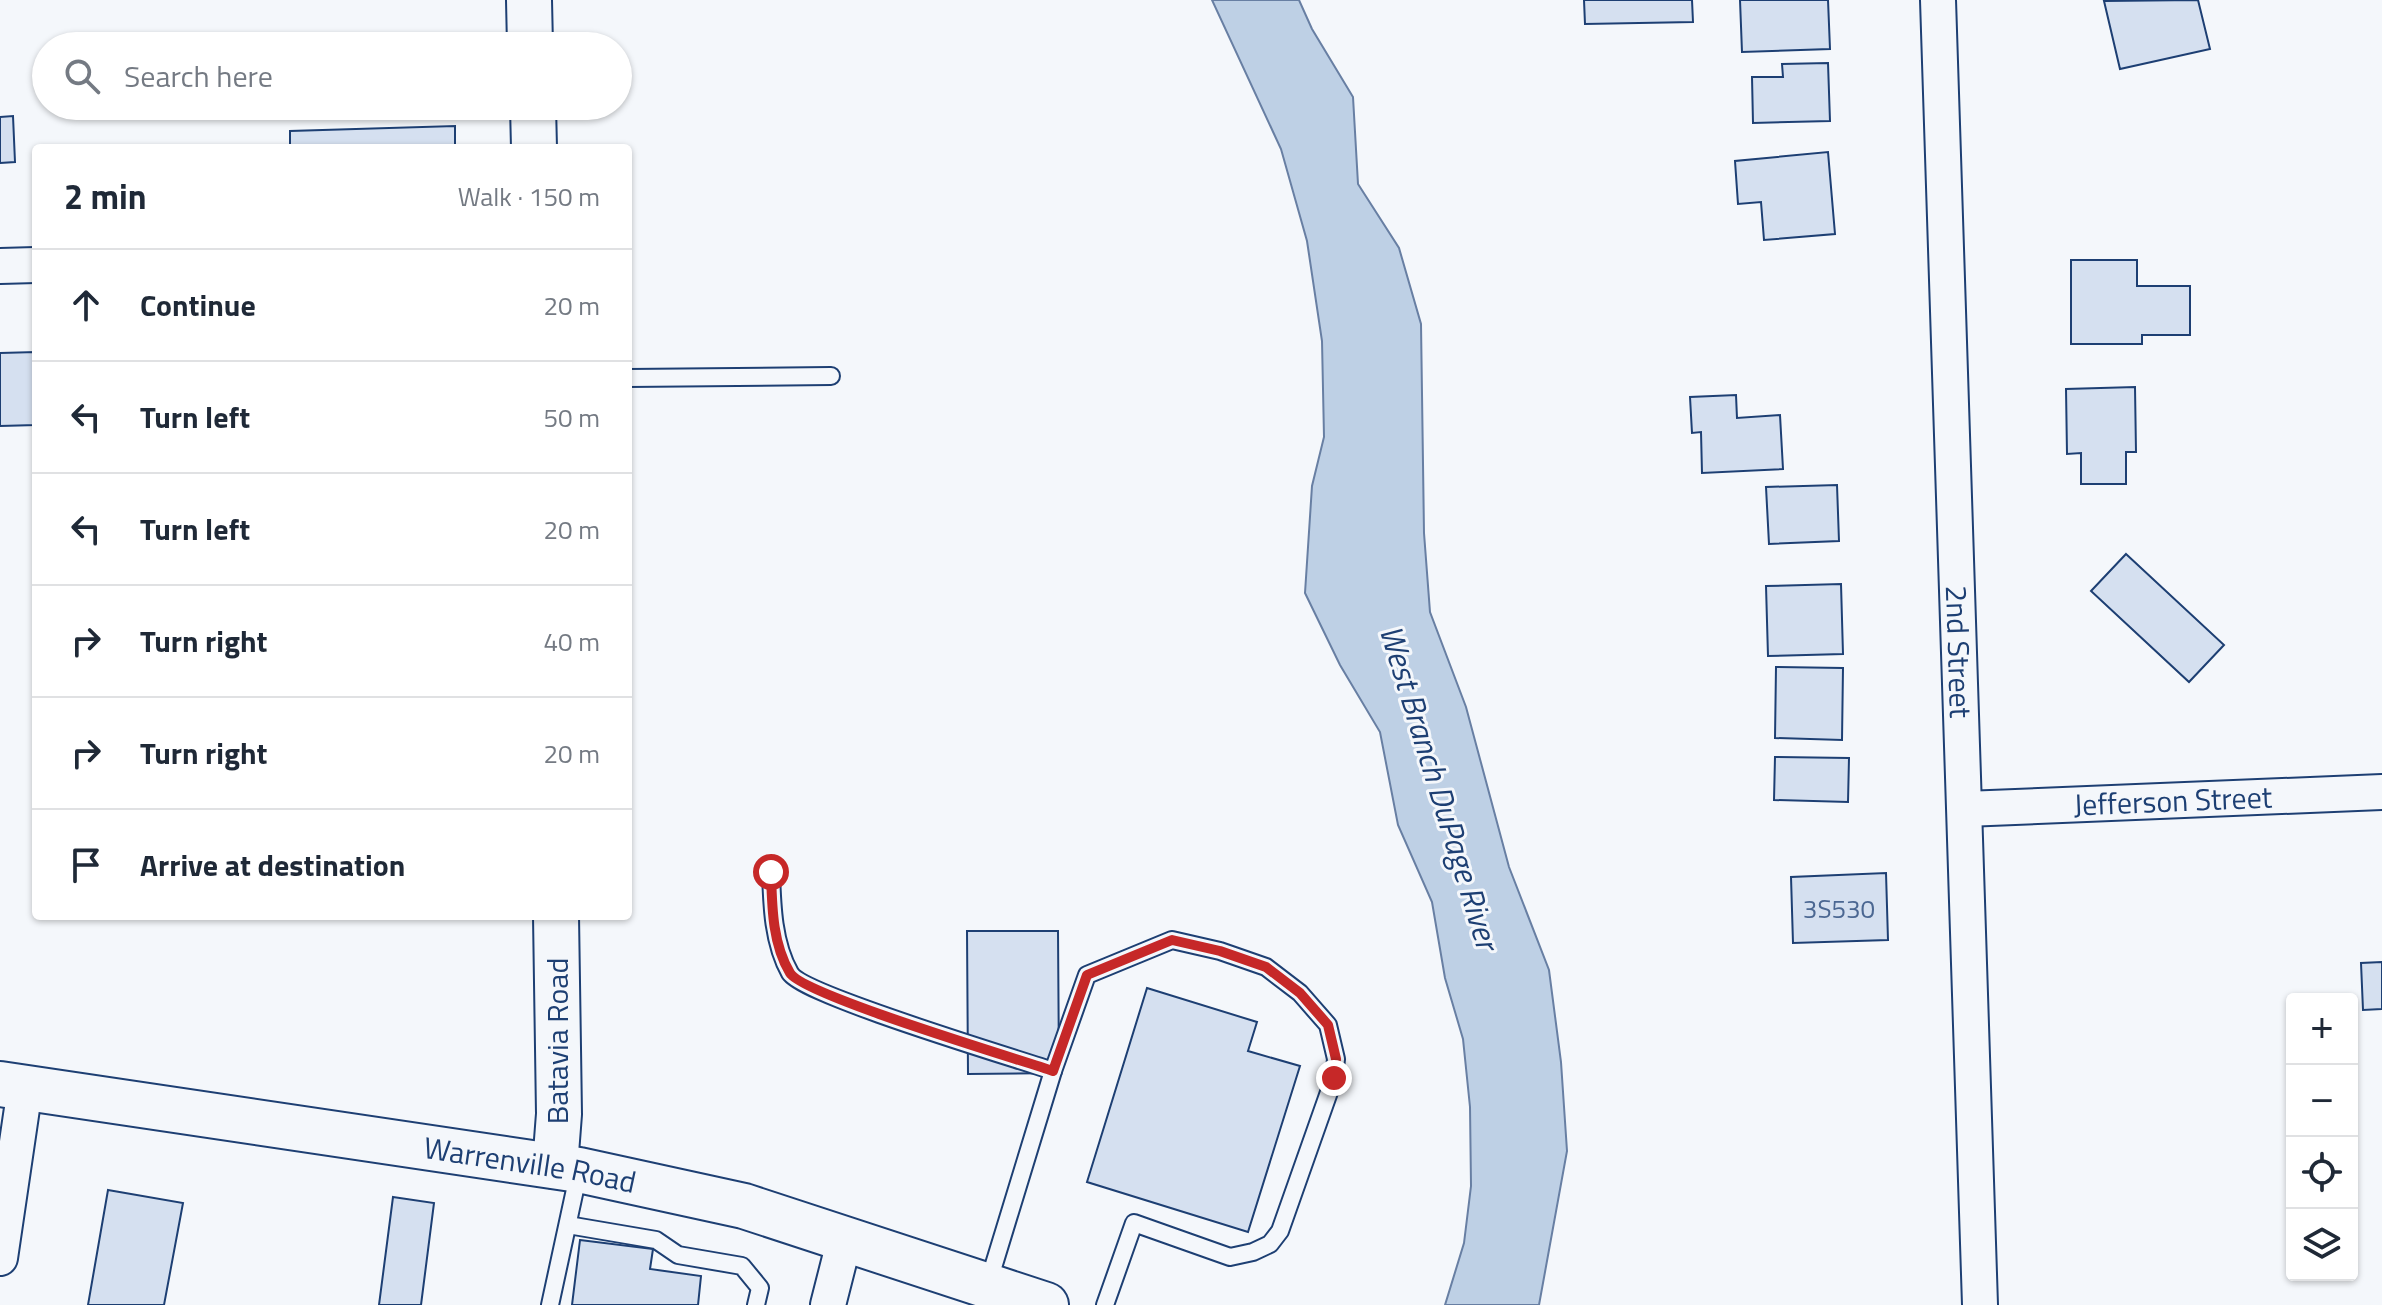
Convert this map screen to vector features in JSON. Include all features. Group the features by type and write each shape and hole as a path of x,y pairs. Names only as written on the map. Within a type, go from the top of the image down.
{"main road":[{"path":"529,0 530,32"},
{"path":"533,120 534,144"},
{"name":"Batavia Road","path":"556,920 559,1114 567,1168"},
{"name":"Warrenville Road","path":"12,1086 567,1168 744,1206 1046,1305"}],"street":[{"name":"2nd Street","path":"1938,0 1980,1305"},
{"path":"0,266 32,265"},
{"name":"Jefferson Street","path":"1965,809 2382,792"},
{"path":"0,1258 12,1086"},
{"path":"828,1305 845,1238"}],"lane":[{"path":"632,378 831,376"},
{"path":"771,872 773,915 779,947 792,976 830,997 1053,1071"},
{"path":"987,1286 1053,1071 1087,975 1172,940 1220,951 1266,967 1300,993 1328,1025 1336,1059 1334,1078 1280,1231 1270,1244 1230,1257 1134,1223 1105,1305"},
{"path":"550,1305 568,1225 567,1168"},
{"path":"568,1225 656,1240 678,1255 742,1266 760,1288 756,1305"}],"water":[{"name":"West Branch DuPage River","path":"1212,0 1299,0 1312,29 1353,97 1358,184 1399,248 1421,324 1424,533 1430,612 1466,707 1509,867 1549,970 1561,1062 1567,1151 1539,1305 1445,1305 1464,1243 1471,1186 1470,1107 1463,1039 1445,978 1432,902 1398,825 1380,732 1340,665 1305,593 1312,486 1324,437 1322,341 1307,241 1281,149"}],"building":[{"path":"1584,0 1692,0 1693,22 1585,24"},
{"path":"1740,0 1828,0 1830,49 1742,52"},
{"path":"2198,0 2210,49 2120,69 2104,1"},
{"path":"1828,63 1830,121 1753,123 1752,77 1783,77 1782,64"},
{"path":"13,116 15,162 0,163 0,117"},
{"path":"455,126 455,144 290,144 290,131"},
{"path":"1828,152 1835,234 1764,240 1761,202 1738,204 1735,161"},
{"path":"2071,260 2137,260 2137,286 2190,286 2190,335 2142,335 2142,344 2071,344"},
{"path":"32,352 32,425 0,426 0,353"},
{"path":"2135,387 2136,452 2126,452 2126,484 2081,484 2081,453 2067,454 2066,389"},
{"path":"1736,395 1737,418 1780,415 1783,469 1702,473 1701,432 1692,433 1690,397"},
{"path":"1837,485 1839,541 1769,544 1766,487"},
{"path":"2126,554 2224,645 2189,682 2091,591"},
{"path":"1841,584 1843,654 1768,656 1766,586"},
{"path":"1776,667 1843,668 1842,740 1775,738"},
{"path":"1775,757 1849,758 1848,802 1774,800"},
{"path":"1886,873 1888,940 1793,943 1791,877"},
{"path":"967,931 1058,931 1059,1073 968,1074"},
{"path":"2382,962 2382,1009 2363,1010 2361,963"},
{"path":"1147,988 1257,1022 1248,1051 1300,1066 1248,1232 1087,1182"},
{"path":"108,1190 183,1203 164,1305 88,1305"},
{"path":"393,1197 434,1203 421,1305 379,1305"},
{"path":"580,1240 653,1249 650,1269 701,1276 698,1305 572,1305"}],"route":[{"path":"771,872 773,915 779,947 792,976 830,997 1053,1071 1087,975 1172,940 1220,951 1266,967 1300,993 1328,1025 1336,1059 1334,1078"}]}
